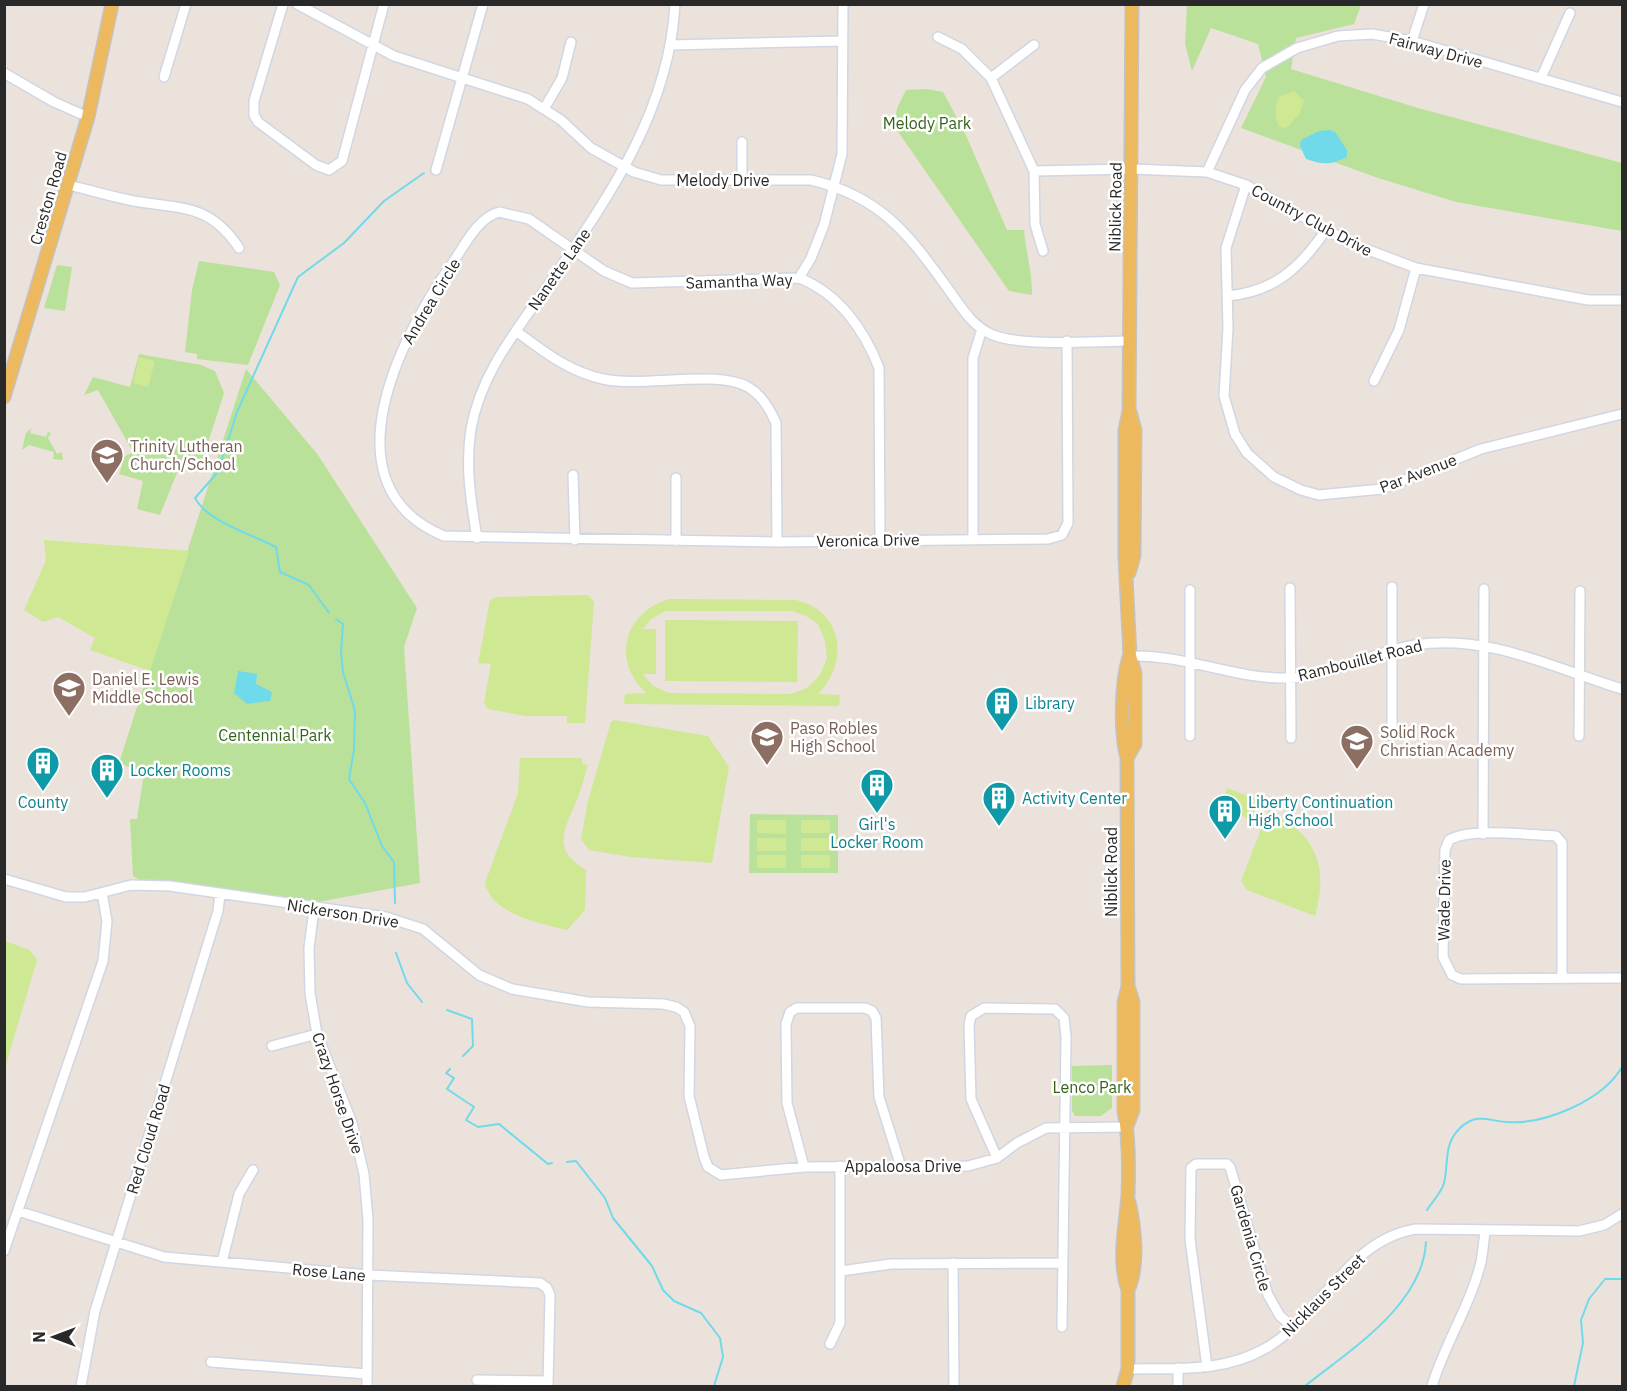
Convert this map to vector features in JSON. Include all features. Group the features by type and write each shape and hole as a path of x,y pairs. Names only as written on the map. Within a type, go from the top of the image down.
{"main road":[{"name":"Creston Road","path":"4,397 88,117 112,4"},
{"name":"Niblick Road","path":"1123,1386 1128,1369 1128,1290 1124,1279 1124,1218 1128,1195 1127,1127 1133,1110 1133,1002 1128,986 1127,758 1124,745 1125,670 1130,656 1128,577 1125,557 1125,441 1130,411 1132,4"},
{"name":"Niblick Road","path":"1128,1369 1133,1386"}],"street":[{"path":"164,77 186,4"},
{"path":"283,4 254,101 254,115 258,122 322,169 336,167 342,161 384,4"},
{"name":"Melody Drive","path":"297,4 373,46 519,96 544,109 591,148 625,168 661,180 811,180 835,186 880,209 902,228 968,317 994,335 1021,340 1130,341"},
{"path":"436,170 483,4"},
{"name":"Nanette Lane","path":"477,538 469,475 471,428 484,385 516,331 574,248 625,168 654,104 670,45 675,4"},
{"path":"799,278 811,258 835,186 842,154 843,4"},
{"path":"1412,41 1424,4"},
{"path":"1541,78 1570,13"},
{"name":"Fairway Drive","path":"1207,172 1245,90 1254,76 1274,59 1317,42 1354,34 1412,41 1623,102"},
{"path":"938,37 962,49 991,78 1034,171 1035,224 1043,251"},
{"path":"670,45 843,41"},
{"path":"544,109 562,78 571,42"},
{"path":"991,78 1034,45"},
{"path":"4,73 54,102 88,117"},
{"path":"742,142 742,181"},
{"name":"Country Club Drive","path":"1034,171 1132,169 1207,172 1246,185 1350,243 1416,268 1588,300 1623,300"},
{"path":"69,185 128,200 199,212 227,229 239,248"},
{"name":"Par Avenue","path":"1246,185 1226,249 1224,396 1227,415 1235,434 1261,468 1301,490 1329,495 1382,489 1481,449 1623,414"},
{"name":"Andrea Circle","path":"477,538 444,536 433,531 410,515 387,485 382,469 380,442 384,407 402,348 423,308 483,220 490,214 507,212 529,219 574,248"},
{"path":"1227,296 1256,292 1290,274 1326,230"},
{"name":"Samantha Way","path":"574,248 611,276 632,283 799,278 820,286 844,308 873,351 879,368 880,540"},
{"path":"1374,381 1399,330 1416,268"},
{"path":"973,539 974,358 982,328"},
{"path":"516,331 564,365 604,380 720,381 749,387 770,408 776,423 778,439 777,542"},
{"name":"Veronica Drive","path":"477,538 777,542 1056,539 1066,530 1067,341"},
{"path":"573,475 574,540"},
{"path":"676,478 676,541"},
{"path":"1392,587 1390,651 1392,736"},
{"path":"1290,588 1291,738"},
{"path":"1483,834 1484,589"},
{"path":"1190,590 1190,736"},
{"path":"1579,736 1580,591"},
{"name":"Rambouillet Road","path":"1130,656 1157,655 1248,676 1290,678 1311,676 1390,651 1435,643 1485,645 1502,648 1580,677 1623,689"},
{"name":"Wade Drive","path":"1562,977 1562,843 1560,839 1556,836 1483,834 1454,837 1444,850 1443,957 1448,971 1461,979 1623,978"},
{"name":"Nickerson Drive","path":"4,879 66,897 102,893 131,885 145,885 386,917 410,923 442,942 479,975 512,989 588,1002 663,1004 684,1012 690,1026 689,1096 698,1132"},
{"path":"4,1251 103,961 107,921 102,893"},
{"name":"Red Cloud Road","path":"81,1386 95,1311 218,911 220,894"},
{"name":"Crazy Horse Drive","path":"314,909 309,948 310,993 317,1034 351,1123 362,1165 368,1220 367,1386"},
{"path":"804,1167 786,1103 786,1024 790,1012 796,1008 864,1008 872,1011 876,1018 879,1097 901,1167"},
{"path":"997,1158 975,1116 970,1100 969,1025 971,1016 984,1008 1055,1010 1064,1018 1066,1038 1062,1327"},
{"path":"272,1046 317,1034"},
{"name":"Appaloosa Drive","path":"698,1132 704,1157 715,1174 721,1175 804,1167 968,1166 997,1158 1031,1134 1046,1128 1127,1127"},
{"name":"Gardenia Circle","path":"1207,1367 1190,1239 1191,1168 1196,1164 1227,1164 1230,1167 1268,1295 1280,1316 1293,1327"},
{"path":"830,1344 840,1323 840,1166"},
{"path":"222,1262 239,1194 253,1170"},
{"name":"Rose Lane","path":"18,1210 164,1257 368,1275 540,1283 547,1288 550,1295 548,1384"},
{"name":"Nicklaus Street","path":"1128,1369 1207,1367 1231,1363 1257,1353 1293,1327 1358,1257 1387,1236 1416,1228 1579,1232 1604,1225 1623,1214"},
{"path":"1432,1386 1447,1341 1473,1287 1481,1260 1485,1230"},
{"path":"953,1263 954,1386"},
{"path":"841,1271 891,1264 1063,1263"},
{"path":"211,1362 367,1374"},
{"path":"1178,1368 1178,1386"},
{"path":"477,1380 548,1384"}],"green space":[{"path":"1187,5 1361,5 1354,24 1296,38 1291,69 1418,108 1622,163 1622,231 1456,202 1375,177 1241,128 1266,77 1258,44 1211,28 1192,71 1185,44"},
{"name":"Melody Park","path":"927,89 943,92 965,133 1007,230 1024,230 1032,295 1009,291 894,126 897,108 906,90"},
{"path":"1294,91 1304,101 1300,113 1286,129 1277,123 1277,104 1279,97"},
{"path":"199,261 274,272 280,285 248,365 197,359 197,354 185,352 192,290"},
{"path":"57,265 72,267 65,311 44,308"},
{"path":"139,354 201,365 215,371 224,393 203,458 177,473 160,515 137,509 143,481 119,474 122,465 115,462 133,452 98,390 84,395 93,377 130,387"},
{"path":"139,357 155,361 148,387 133,383"},
{"name":"Centennial Park","path":"246,369 318,455 417,608 404,647 420,883 296,906 148,885 133,876 130,819 137,819 144,773 119,763"},
{"path":"31,428 30,433 46,437 48,432 51,433 48,438 57,454 62,452 63,460 53,459 54,452 29,445 22,450 26,433"},
{"path":"44,540 189,551 150,671 90,650 95,638 58,617 43,622 24,610 46,560"},
{"path":"588,595 594,602 585,723 567,723 567,716 525,716 488,709 484,703 491,664 478,663 490,600 497,597"},
{"path":"669,599 796,600 812,606 824,615 837,639 835,667 818,694 840,695 839,706 624,704 625,694 646,693 635,680 628,666 626,652 633,626 654,606","holes":["665,611 792,611 818,624 825,641 827,658 820,675 807,688 791,694 669,693 653,686 643,674 656,674 656,629 643,629 651,619"]},
{"path":"665,620 798,621 797,682 665,681"},
{"path":"614,720 708,736 729,767 712,863 631,857 589,850 581,839 588,801 611,722"},
{"path":"520,758 582,758 582,764 588,765 564,837 567,854 586,870 585,910 567,930 518,916 507,910 489,894 485,883 518,793"},
{"path":"1227,788 1259,800 1252,820 1220,808"},
{"path":"1268,811 1298,830 1315,853 1320,882 1315,916 1247,890 1241,881"},
{"path":"750,814 838,815 838,873 749,873"},
{"path":"757,820 786,820 786,834 757,833"},
{"path":"801,820 830,820 830,833 801,833"},
{"path":"757,838 786,838 786,851 757,851"},
{"path":"801,838 830,838 830,851 801,851"},
{"path":"757,855 786,855 786,868 757,868"},
{"path":"801,855 830,855 830,868 801,868"},
{"path":"5,941 30,950 37,960 5,1068"},
{"name":"Lenco Park","path":"1112,1065 1112,1108 1101,1116 1075,1116 1072,1111 1072,1066"}],"water":[{"path":"1319,131 1335,132 1347,150 1347,157 1327,163 1306,159 1300,146 1301,140"},
{"path":"238,671 257,674 256,684 272,692 270,701 247,704 234,693"}],"waterway":[{"path":"329,613 309,585 280,572 276,547 209,514 195,498 218,472 237,412 298,277 344,243 384,201 424,173"},
{"path":"336,619 343,624 341,653 343,672 355,711 354,750 349,779 365,803 382,846 394,862 395,903"},
{"path":"396,953 407,983 422,1002"},
{"path":"447,1010 472,1019 473,1046 463,1056"},
{"path":"1427,1210 1443,1186 1451,1141 1466,1123 1478,1119 1522,1122 1555,1115 1587,1100 1601,1090 1622,1067"},
{"path":"450,1069 446,1073 454,1078 447,1089 474,1107 466,1120 478,1127 499,1124 548,1164 552,1163"},
{"path":"567,1162 576,1161 605,1198 613,1218 652,1266 663,1290 674,1301 701,1313 720,1338 723,1357 714,1386"},
{"path":"1305,1386 1362,1342 1398,1306 1412,1286 1422,1265 1426,1242"},
{"path":"1574,1386 1583,1343 1581,1320 1589,1299 1605,1279 1622,1279"}],"place":[{"name":"Trinity Lutheran Church/School","path":"107,484"},
{"name":"Daniel E. Lewis Middle School","path":"69,717"},
{"name":"Library","path":"1002,732"},
{"name":"Paso Robles High School","path":"767,766"},
{"name":"Solid Rock Christian Academy","path":"1357,770"},
{"name":"County","path":"43,792"},
{"name":"Locker Rooms","path":"107,799"},
{"name":"Girl's Locker Room","path":"877,814"},
{"name":"Activity Center","path":"999,827"},
{"name":"Liberty Continuation High School","path":"1225,840"}]}
